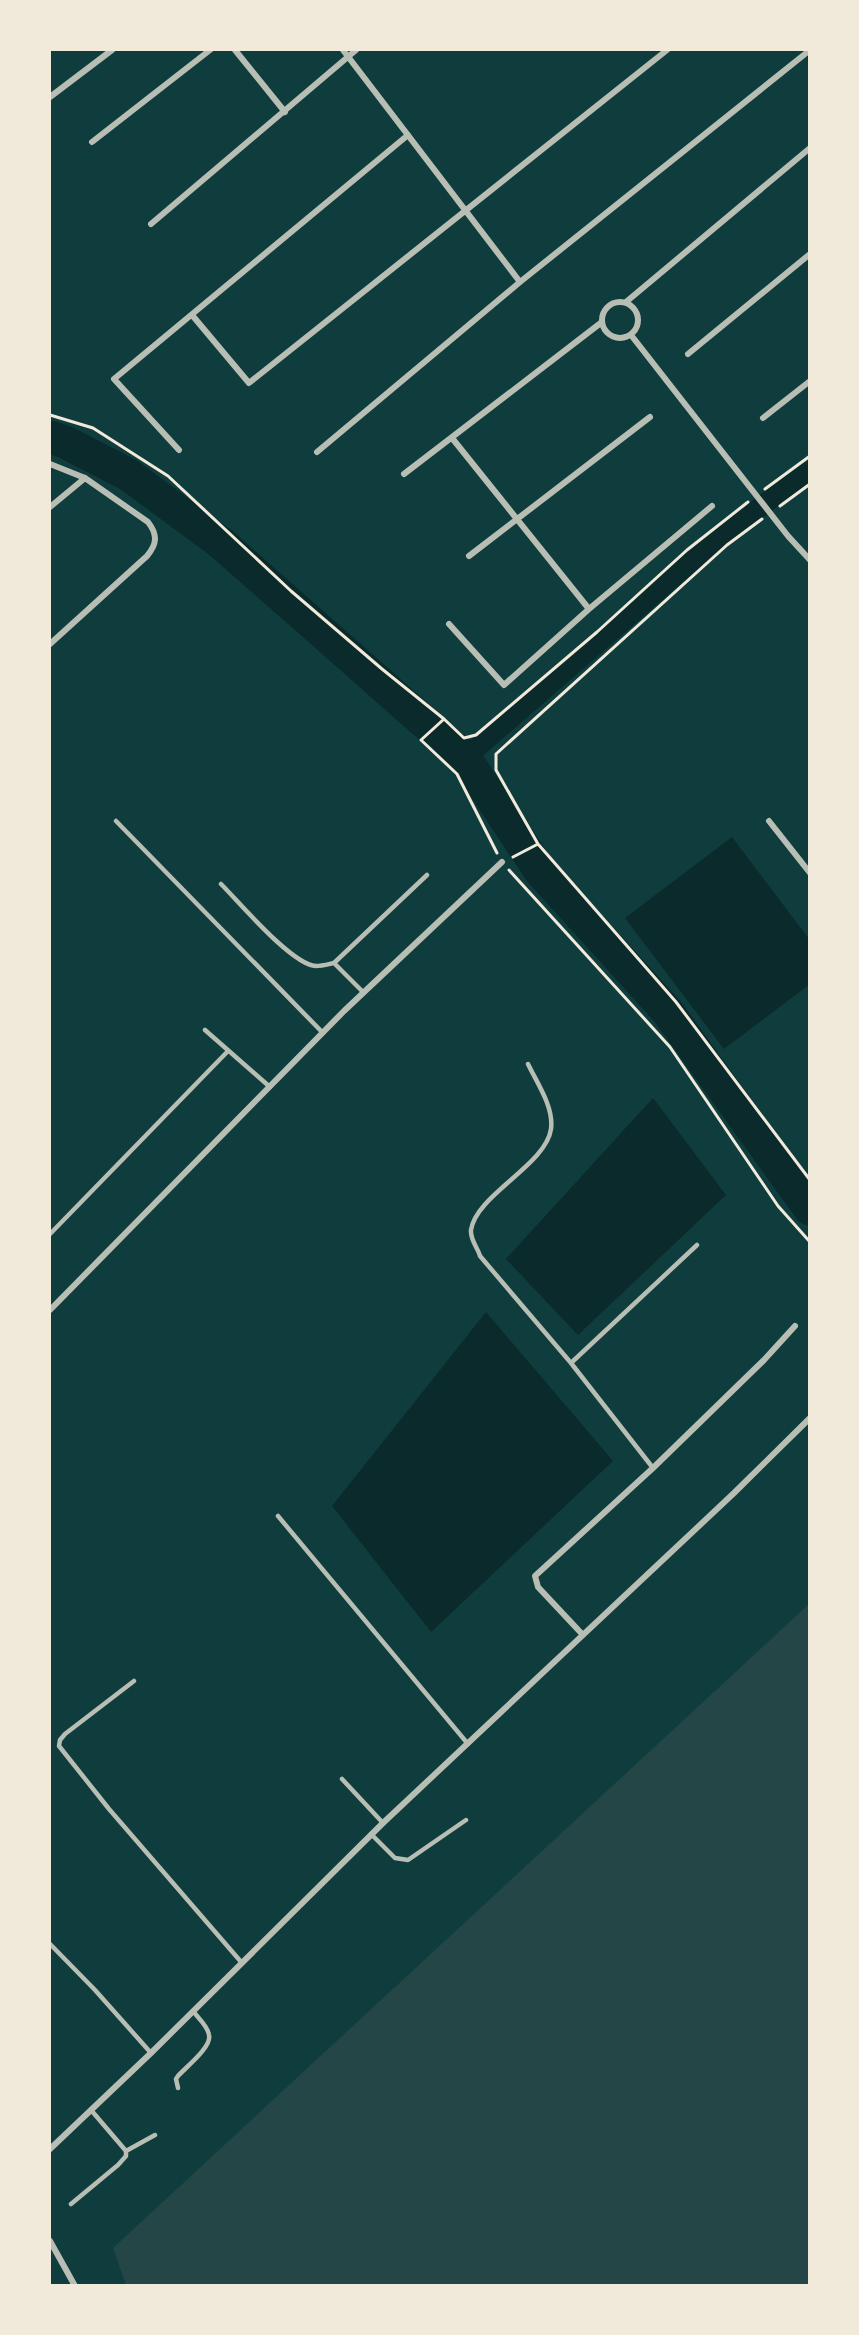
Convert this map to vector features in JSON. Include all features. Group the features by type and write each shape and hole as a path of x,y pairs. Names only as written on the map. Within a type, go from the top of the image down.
{"street":[{"path":"50,97 112,50"},
{"path":"92,142 210,50"},
{"path":"236,50 285,112"},
{"path":"343,50 519,282"},
{"path":"151,224 356,50"},
{"path":"192,315 249,383 667,50"},
{"path":"317,452 519,282 810,50"},
{"path":"179,450 114,379 408,135"},
{"path":"626,302 810,148"},
{"path":"688,354 810,254"},
{"path":"614,302 626,302 635,309 639,320 638,326 631,335 625,337 613,336 604,328 602,322 609,305 614,302"},
{"path":"404,474 602,322"},
{"path":"631,335 710,438 788,536 810,560"},
{"path":"763,418 810,381"},
{"path":"469,556 650,417"},
{"path":"452,438 589,609"},
{"path":"50,464 85,478 148,522 155,531 156,538 147,556 50,644"},
{"path":"50,507 85,478"},
{"path":"449,624 504,685 589,609 712,506"},
{"path":"769,821 810,873"},
{"path":"50,1310 363,992 502,862"},
{"path":"583,1635 537,1587 535,1576 653,1468 764,1360 795,1326"},
{"path":"50,2149 151,2053 371,1834 734,1493 810,1418"},
{"path":"50,2241 75,2286"}],"lane":[{"path":"116,821 323,1033"},
{"path":"221,884 284,948 299,959 315,966 334,963 427,875"},
{"path":"334,963 363,992"},
{"path":"205,1030 270,1087"},
{"path":"50,1234 228,1051"},
{"path":"528,1064 547,1103 551,1130 540,1151 479,1212 471,1230 472,1240 480,1256 571,1363 653,1468"},
{"path":"571,1363 698,1245"},
{"path":"278,1516 468,1744"},
{"path":"134,1682 65,1734 59,1746 109,1809 242,1963"},
{"path":"342,1779 383,1823"},
{"path":"371,1834 395,1858 408,1860 466,1820"},
{"path":"50,1944 151,2053"},
{"path":"178,2088 176,2079 206,2046 209,2039 209,2034 193,2011"},
{"path":"71,2204 125,2159 126,2151 91,2110"},
{"path":"126,2151 154,2135"}],"path":[{"path":"50,415 93,428 168,476 291,591 464,738 476,735 597,632 687,550 752,500"},
{"path":"761,492 810,456"},
{"path":"773,511 810,484"},
{"path":"764,518 727,545 496,754 496,770 538,844 676,1002 810,1180"},
{"path":"444,719 421,740 457,774 502,862 670,1047 778,1206 810,1242"},
{"path":"502,862 538,844"}],"shaded area":[{"path":"732,837 809,939 810,984 724,1049 625,918"},
{"path":"653,1098 726,1195 578,1335 506,1259"},
{"path":"486,1312 613,1461 431,1632 332,1506"},
{"path":"809,1604 809,2285 126,2285 113,2248"}],"waterway":[{"path":"50,437 65,442 129,475 221,543 465,758 540,871 668,1012 810,1209"},
{"path":"465,758 720,537 810,470"}]}
